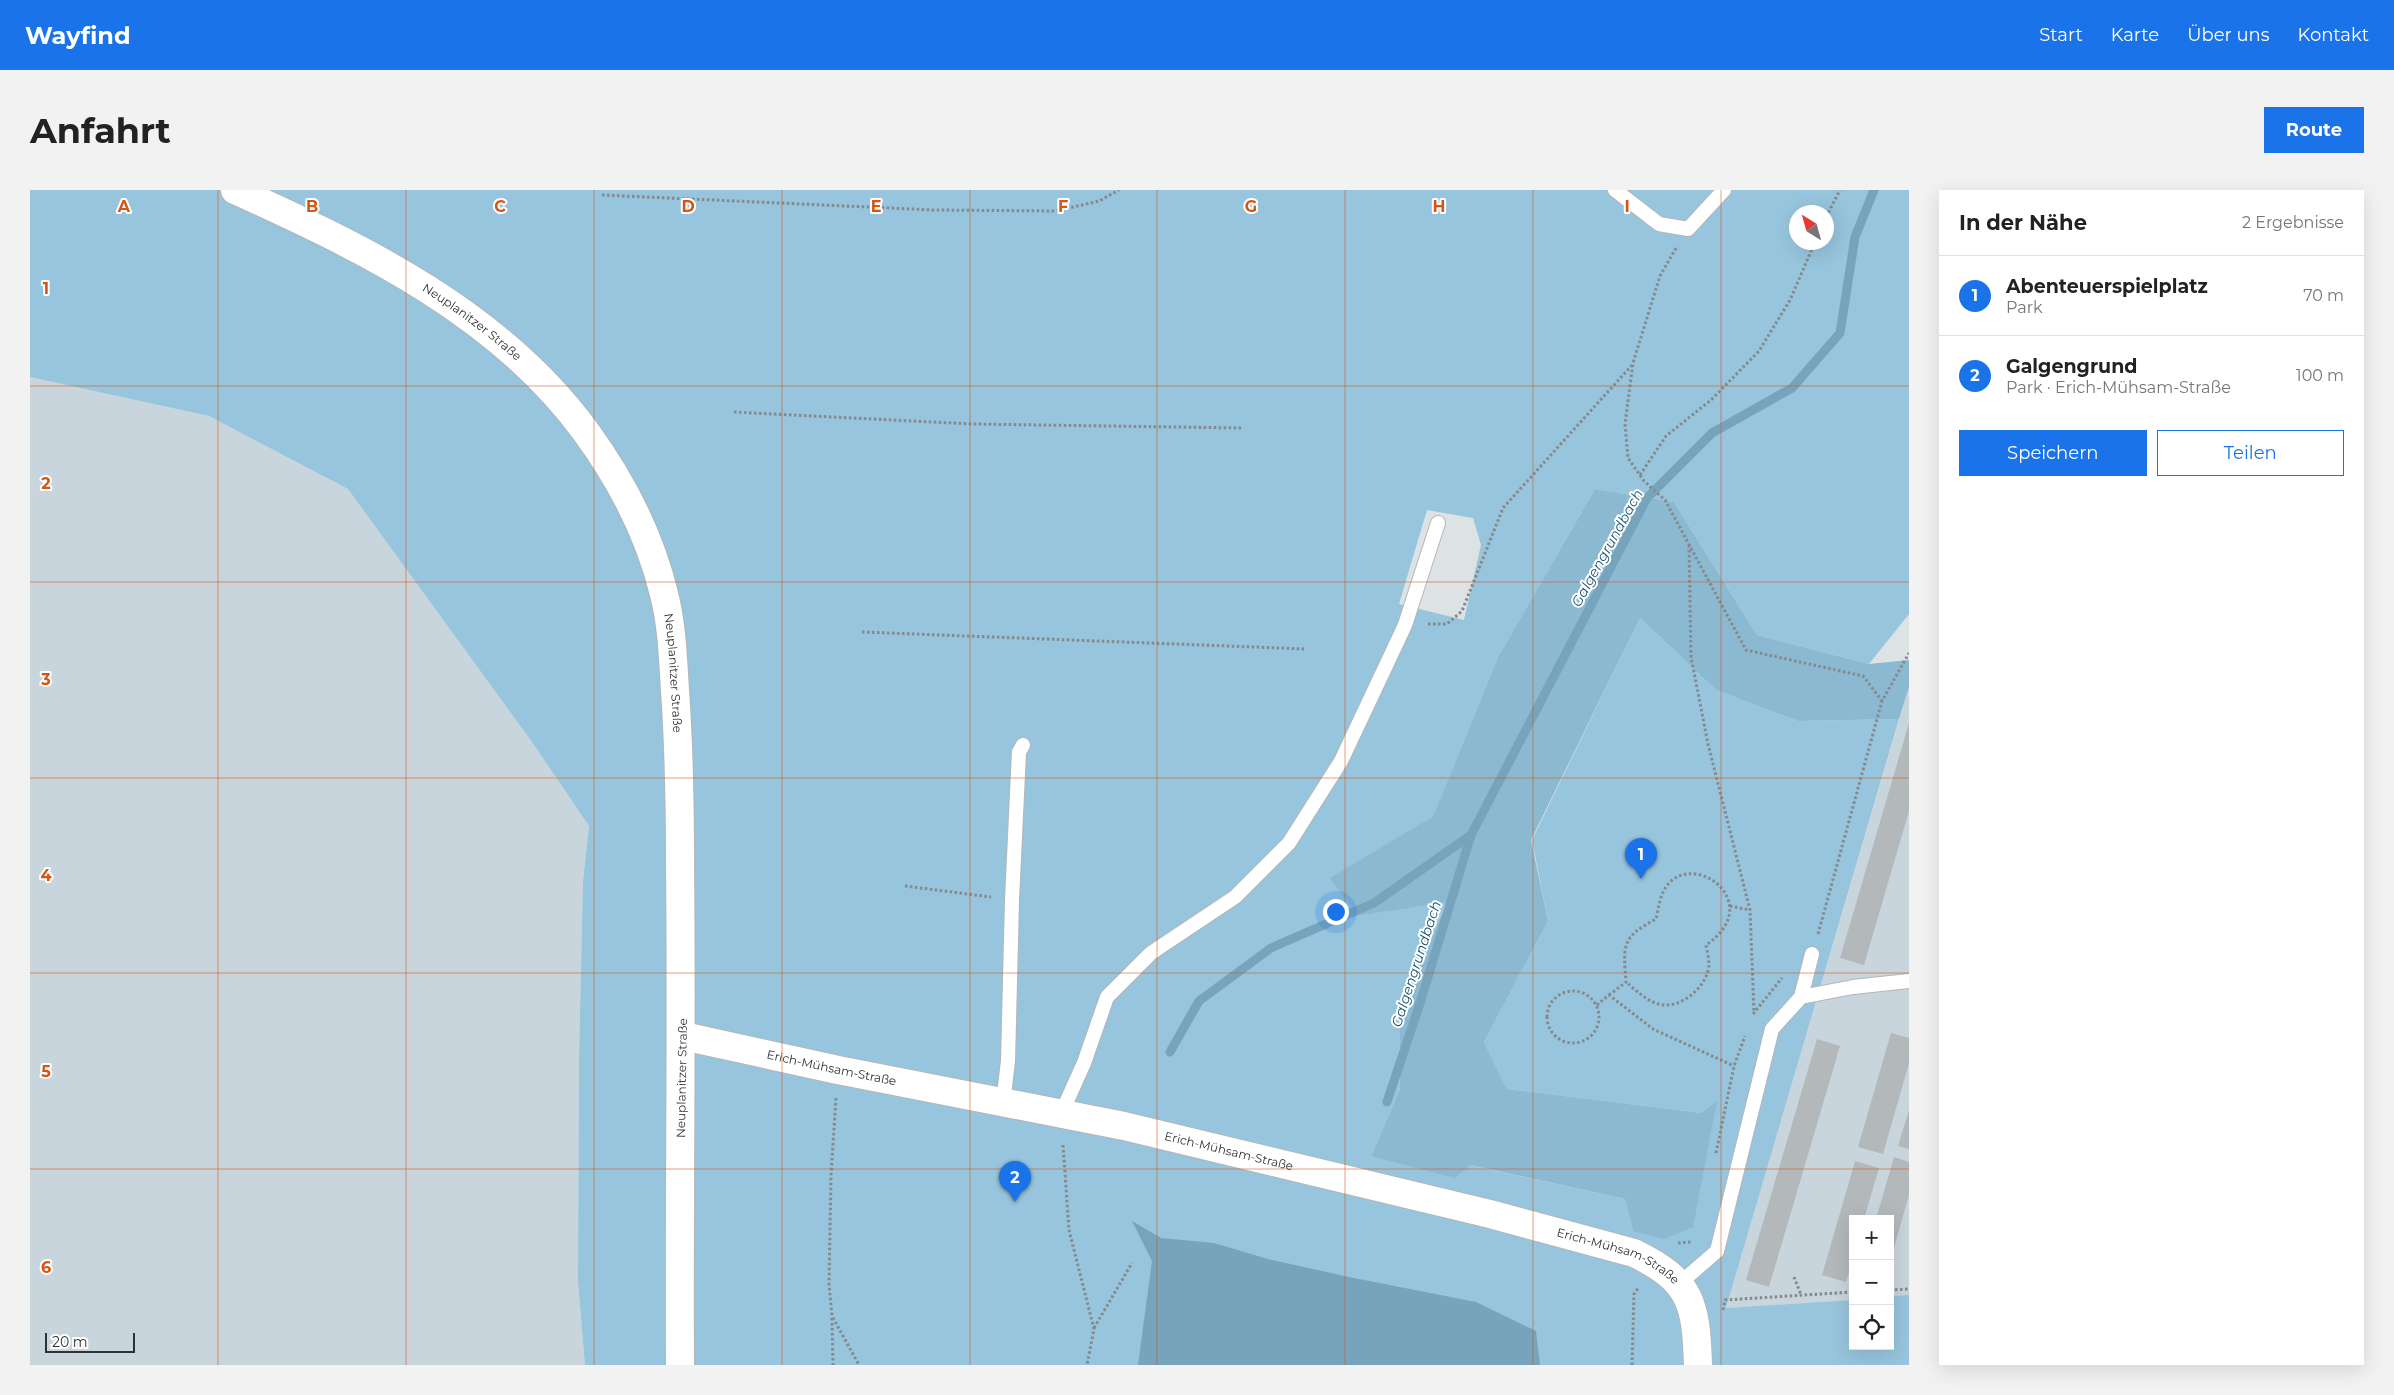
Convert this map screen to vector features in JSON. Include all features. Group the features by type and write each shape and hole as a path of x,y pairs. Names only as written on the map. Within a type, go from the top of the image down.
{"main road":[{"name":"Neuplanitzer Straße","path":"235,190 296,218 397,270 456,306 505,346 549,387 586,431 620,484 644,533 664,594 673,657 679,754 682,1036 680,1365"},
{"name":"Erich-Mühsam-Straße","path":"682,1036 838,1070 1124,1126 1490,1214 1634,1254 1656,1264 1679,1284 1692,1303 1697,1333 1698,1365"}],"lane":[{"path":"1615,190 1660,224 1688,229 1724,190"},
{"path":"1061,1114 1084,1063 1107,997 1151,953 1234,898 1289,844 1341,760 1404,625 1438,523"},
{"path":"1003,1102 1008,1061 1012,900 1019,752 1024,745"},
{"path":"1679,1284 1717,1251 1772,1029 1801,997 1812,954"},
{"path":"1801,997 1854,987 1909,981"}],"path":[{"path":"602,195 934,210 1056,211 1099,201 1119,190"},
{"path":"1832,205 1840,190"},
{"path":"1688,229 1660,276 1633,364 1625,424 1628,458 1644,481 1664,500 1746,650 1864,676 1882,701"},
{"path":"1640,475 1666,436 1711,400 1759,351 1790,300 1812,250"},
{"path":"1404,625 1447,624 1462,611 1503,508 1633,364"},
{"path":"734,412 972,424 1243,428"},
{"path":"1689,544 1691,658 1708,744 1750,910 1754,1012 1751,1021"},
{"path":"862,632 1306,649"},
{"path":"1812,954 1882,701 1909,653"},
{"path":"1691,873 1709,878 1723,888 1730,906 1728,920 1724,929 1706,945 1709,965 1702,984 1686,1000 1666,1005 1647,999 1626,982 1623,952 1634,931 1656,919 1660,899 1670,882 1691,873"},
{"path":"905,886 1012,900"},
{"path":"1730,906 1750,910"},
{"path":"1596,1005 1626,982"},
{"path":"1576,990 1591,997 1596,1005 1600,1017 1599,1024 1589,1039 1580,1043 1564,1042 1556,1037 1548,1026 1547,1012 1552,1001 1558,995 1576,990"},
{"path":"1609,995 1653,1028 1734,1066"},
{"path":"1716,1154 1734,1066 1747,1030"},
{"path":"833,1365 829,1284 831,1185 838,1070"},
{"path":"1061,1114 1069,1230 1094,1329"},
{"path":"1632,1365 1634,1294 1670,1244 1697,1242"},
{"path":"1087,1365 1094,1329 1132,1263"},
{"path":"1794,1277 1800,1295"},
{"path":"1894,1290 1909,1289"},
{"path":"1720,1319 1725,1300 1849,1292"},
{"path":"832,1316 859,1365"}],"shaded area":[{"path":"30,190 1909,190 1909,614 1869,664 1757,635 1674,502 1595,489 1498,657 1433,816 1331,878 1357,916 1447,901 1399,1008 1400,1089 1371,1156 1469,1165 1625,1199 1633,1231 1716,1102 1701,1113 1507,1089 1484,1042 1548,921 1532,840 1640,618 1716,690 1798,721 1899,719 1726,1308 1849,1300 1849,1350 1894,1350 1894,1296 1909,1295 1909,1365 585,1365 578,1282 579,1060 583,881 589,826 532,742 348,489 209,416 30,377","holes":["1427,510 1473,518 1481,545 1464,620 1399,604"]},
{"path":"30,377 209,416 348,489 532,742 589,826 583,881 579,1060 578,1282 585,1365 30,1365"},
{"path":"1595,489 1674,502 1757,635 1869,664 1909,660 1909,687 1899,719 1798,721 1716,690 1640,618 1531,840 1548,921 1484,1042 1507,1089 1701,1113 1717,1101 1693,1227 1664,1239 1633,1231 1625,1199 1470,1165 1455,1178 1371,1156 1400,1089 1399,1008 1447,902 1357,916 1330,878 1433,816 1498,657"},
{"path":"1909,687 1909,1295 1894,1296 1894,1215 1849,1215 1849,1300 1726,1308"},
{"path":"1132,1221 1161,1238 1214,1243 1268,1259 1476,1302 1536,1331 1540,1365 1138,1365 1152,1261"}],"building":[{"path":"1909,723 1909,811 1864,965 1840,958"},
{"path":"1891,1033 1909,1038 1909,1063 1883,1154 1858,1147"},
{"path":"1817,1039 1840,1046 1769,1287 1746,1280"},
{"path":"1909,1110 1909,1149 1898,1146"},
{"path":"1894,1157 1909,1162 1909,1195 1894,1248 1894,1215 1877,1215"},
{"path":"1855,1161 1879,1168 1865,1215 1849,1215 1849,1272 1846,1282 1822,1275"}],"waterway":[{"name":"Galgengrundbach","path":"1170,1052 1199,1001 1271,948 1374,903 1471,835 1647,498 1712,433 1792,388 1840,333 1855,237 1874,190"},
{"name":"Galgengrundbach","path":"1387,1102 1421,1000 1471,835"}],"place":[{"name":"Abenteuerspielplatz","path":"1641,879"},
{"name":"Galgengrund","path":"1015,1202"}]}
